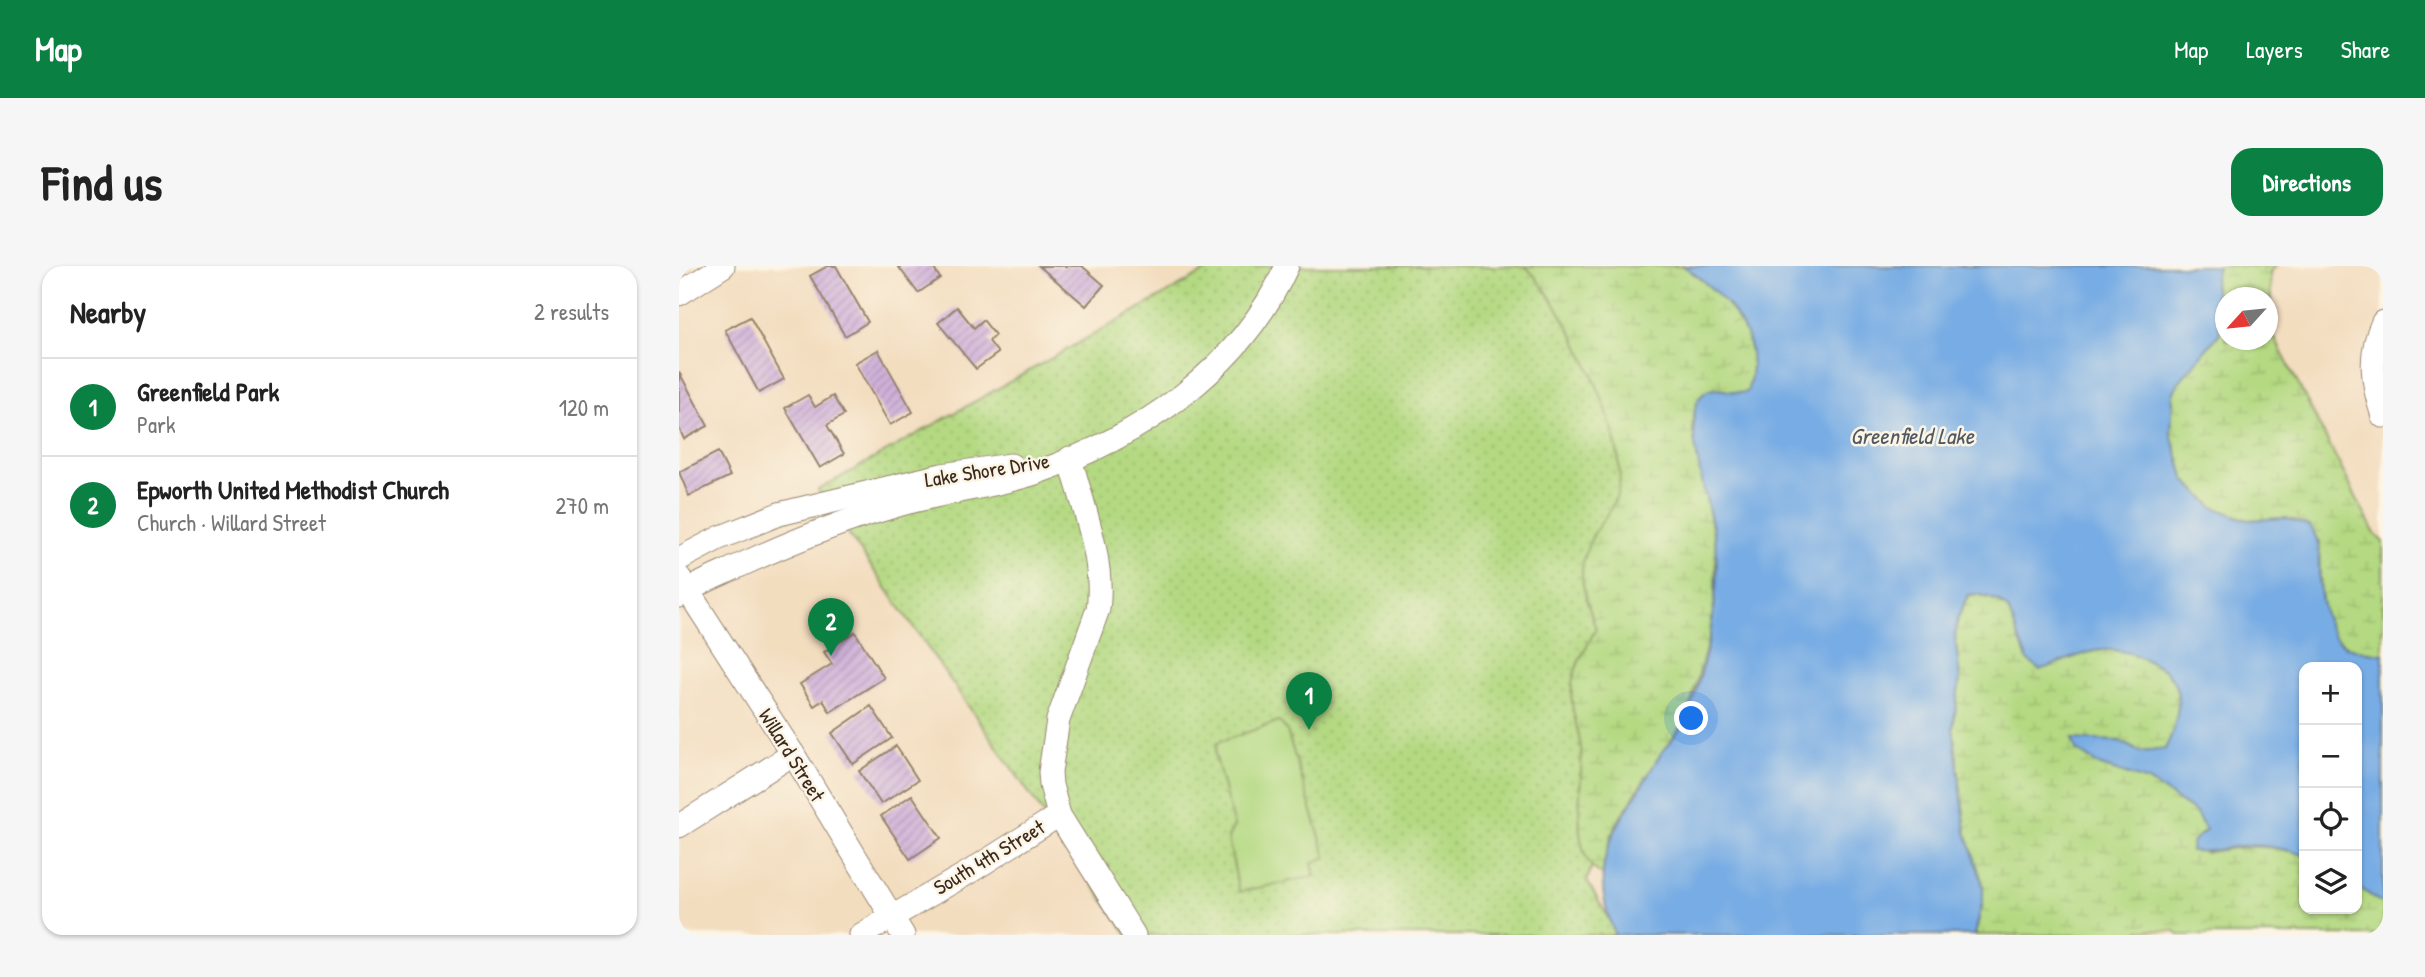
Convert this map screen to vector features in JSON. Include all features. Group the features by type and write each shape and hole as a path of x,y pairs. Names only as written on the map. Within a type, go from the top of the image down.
{"street":[{"path":"679,294 723,266"},
{"path":"1070,458 1107,444 1188,393 1218,365 1251,325 1280,282 1287,266"},
{"path":"2383,322 2375,340 2372,377 2383,416"},
{"name":"Lake Shore Drive","path":"679,559 750,524 779,514 942,475 1070,458"},
{"name":"Lake Shore Drive","path":"682,588 857,517 1034,473 1070,458"},
{"name":"South 4th Street","path":"861,935 897,925 971,871 1059,815 1049,772 1058,720 1098,609 1100,581 1070,458"},
{"name":"Willard Street","path":"682,588 793,754 897,925"},
{"path":"679,826 793,754"},
{"path":"1059,815 1134,935"}],"green space":[{"path":"1215,266 1634,266 1681,579 1587,881 1618,935 1128,935 818,490"},
{"path":"1525,266 1684,266 1721,296 1746,331 1753,361 1752,381 1747,392 1739,394 1716,388 1696,405 1692,427 1716,548 1715,597 1710,634 1686,719 1620,818 1611,836 1603,875 1591,866 1580,835 1582,762 1571,692 1576,669 1596,629 1584,592 1584,558 1595,532 1615,500 1620,471 1606,409 1592,374 1558,310"},
{"path":"2218,266 2276,266 2270,272 2270,287 2215,287 2215,291 2214,283"},
{"path":"2215,339 2215,350 2278,350 2278,345 2375,534 2383,542 2383,654 2350,647 2333,634 2321,596 2320,542 2286,518 2248,520 2213,507 2185,480 2171,434 2173,394 2177,383"},
{"path":"1978,594 1998,601 2008,609 2027,659 2039,670 2086,653 2108,650 2137,656 2167,672 2177,690 2178,710 2165,749 2140,752 2119,741 2101,766 2148,781 2195,812 2206,830 2193,842 2205,853 2255,847 2299,853 2299,914 2362,914 2362,889 2383,904 2383,935 2178,935 2176,931 2139,930 2137,935 1975,935 1983,900 1983,885 1966,832 1953,728 1960,678 1955,637 1958,618 1968,595"},
{"path":"1279,721 1287,731 1326,857 1312,863 1315,876 1239,892 1228,837 1234,826 1215,754 1217,743"}],"water":[{"name":"Greenfield Lake","path":"1684,266 2218,266 2214,283 2215,339 2178,383 2173,394 2171,434 2185,480 2213,507 2247,520 2286,518 2310,526 2318,544 2324,610 2335,638 2346,646 2361,651 2383,654 2383,904 2362,889 2362,662 2299,662 2299,854 2257,846 2191,851 2192,842 2206,830 2195,812 2148,781 2101,766 2076,750 2072,739 2119,741 2140,752 2165,749 2178,710 2177,690 2167,672 2137,656 2108,650 2086,653 2039,670 2027,659 2008,609 1998,601 1979,594 1968,595 1958,618 1955,637 1960,678 1953,728 1966,832 1983,885 1983,900 1975,935 1615,935 1603,894 1605,860 1610,843 1657,760 1685,721 1699,679 1712,624 1716,550 1695,446 1695,408 1702,395 1712,389 1747,392 1751,372 1751,353 1738,320 1700,278"}],"building":[{"path":"828,266 836,266 868,322 845,336 810,276"},
{"path":"898,266 932,266 940,278 918,293"},
{"path":"1039,266 1082,266 1104,285 1086,306"},
{"path":"957,307 974,328 983,320 995,335 989,341 998,353 976,369 938,323"},
{"path":"750,317 784,379 759,393 725,330"},
{"path":"878,350 913,412 890,425 855,363"},
{"path":"679,372 708,426 684,439 679,428"},
{"path":"808,395 815,407 833,396 844,415 827,425 844,454 820,468 785,408"},
{"path":"718,452 730,476 689,496 679,472"},
{"path":"855,632 884,678 830,712 823,700 814,706 800,684 832,664 824,652"},
{"path":"871,706 892,738 853,764 832,733"},
{"path":"896,746 918,780 881,804 859,771"},
{"path":"912,795 941,838 910,859 881,816"}],"place":[{"name":"Epworth United Methodist Church","path":"831,656"},
{"name":"Greenfield Park","path":"1309,730"}]}
